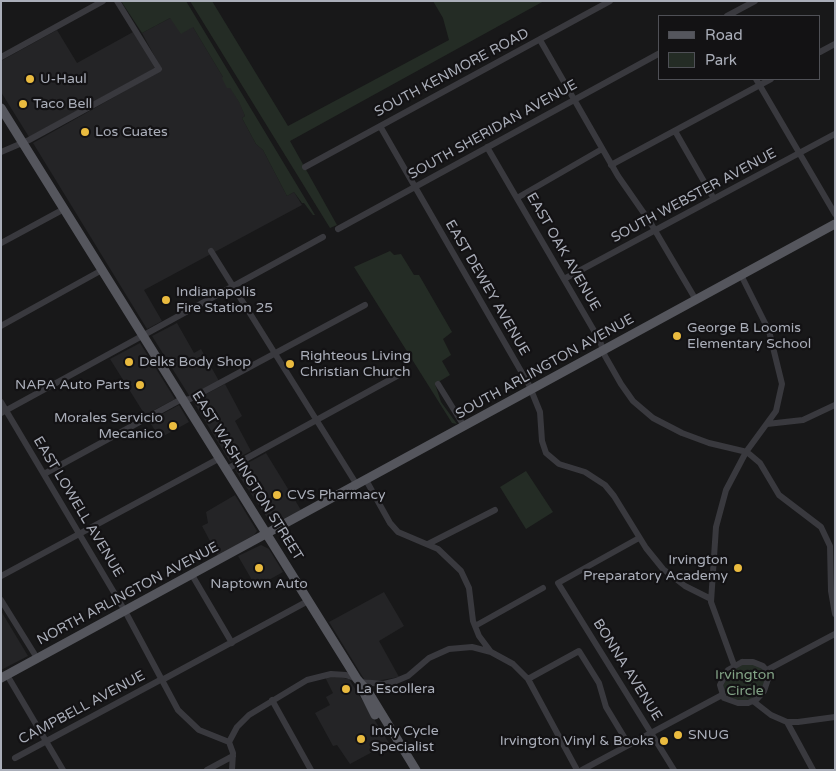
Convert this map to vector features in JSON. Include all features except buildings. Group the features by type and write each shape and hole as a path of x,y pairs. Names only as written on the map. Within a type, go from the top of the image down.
{"main road":[{"name":"EAST WASHINGTON STREET","path":"1,108 308,601 358,680 369,693 416,770"},
{"name":"SOUTH ARLINGTON AVENUE","path":"267,534 835,224"},
{"name":"NORTH ARLINGTON AVENUE","path":"4,676 267,534"},
{"name":"EAST WASHINGTON STREET","path":"358,680 364,696 409,770"}],"street":[{"path":"1,57 103,1"},
{"path":"1,152 159,69 117,1"},
{"name":"SOUTH KENMORE ROAD","path":"305,167 610,1"},
{"path":"729,15 755,1"},
{"path":"540,40 602,150 656,231 696,300"},
{"path":"821,51 835,44"},
{"name":"SOUTH SHERIDAN AVENUE","path":"338,229 658,54"},
{"path":"611,165 758,82 835,214"},
{"name":"EAST DEWEY AVENUE","path":"380,126 531,390 540,412 542,444 548,455 559,464 586,472 605,485 614,496 639,538 666,572 685,586 711,599"},
{"path":"674,131 714,199"},
{"name":"SOUTH WEBSTER AVENUE","path":"564,280 835,134"},
{"name":"EAST OAK AVENUE","path":"487,147 604,350 625,392 644,412 669,427 693,438 746,452 760,463 779,495 815,521 823,530 830,550 830,591 835,614"},
{"path":"517,198 602,150"},
{"path":"1,243 64,208"},
{"path":"4,412 323,237"},
{"path":"211,251 357,485"},
{"path":"1,326 102,270"},
{"path":"734,665 714,614 711,599 718,516 726,490 746,452 777,409 782,381 770,331 741,275"},
{"path":"44,474 178,401 184,401 364,305"},
{"path":"227,469 406,371"},
{"path":"438,384 464,426"},
{"name":"EAST LOWELL AVENUE","path":"1,402 4,412 44,474 187,721 203,732 229,742"},
{"path":"767,424 803,420 835,405"},
{"path":"1,576 220,458"},
{"path":"366,480 394,528 407,537 428,544 449,557 463,574 471,596 475,626 491,652"},
{"path":"428,544 495,510"},
{"name":"BONNA AVENUE","path":"639,538 558,583 674,770"},
{"path":"192,575 232,643"},
{"path":"475,626 544,588"},
{"path":"1,600 37,658"},
{"name":"CAMPBELL AVENUE","path":"15,758 308,601"},
{"path":"767,670 835,634"},
{"path":"232,770 233,756 229,742 244,719 305,681 321,675 340,674 358,680 384,684 408,676 429,658 453,648 472,647 491,652 513,664 528,679 577,770"},
{"path":"528,679 579,651 599,682 606,708 629,745"},
{"path":"722,695 722,679 734,665 753,662 767,670"},
{"path":"722,695 734,703 744,704 753,701 765,689 768,679 767,670"},
{"path":"4,676 63,770"},
{"path":"582,770 722,695"},
{"path":"272,700 311,770"},
{"path":"753,701 772,715 787,722 835,717"},
{"path":"787,722 813,770"},
{"path":"207,770 233,756"}],"shaded area":[{"path":"170,18 173,21 193,27 228,88 230,87 240,103 245,116 242,118 256,144 263,150 287,196 294,192 302,205 144,290 162,321 147,329 33,143 162,70 142,33"},
{"path":"57,30 77,63 133,32 155,68 29,137 1,92 1,61"},
{"path":"177,323 194,353 201,349 219,381 190,397 152,336"},
{"path":"140,343 175,399 145,415 110,359"},
{"path":"225,384 242,416 235,421 251,451 230,462 193,401"},
{"path":"179,405 189,422 160,438 149,421"},
{"path":"266,453 301,510 272,525 235,470"},
{"path":"235,495 257,531 254,535 218,556 202,526 208,523 206,512"},
{"path":"261,545 269,549 283,572 256,587 238,556"},
{"path":"384,592 404,626 379,641 399,677 376,681 364,679 329,622"},
{"path":"1,611 28,656 1,670"},
{"path":"333,676 349,679 389,743 350,764 337,745 333,746 315,713 330,705 326,697 333,693 325,677"}],"green space":[{"path":"121,1 186,1 315,215 302,203 294,192 287,196 263,150 256,144 242,118 245,116 239,102 230,88 227,88 223,77 193,27 181,34 170,18 142,33"},
{"path":"190,1 212,1 288,126 449,40 443,18 433,1 544,1 290,141 337,225 330,228"},
{"path":"390,251 394,255 401,254 414,275 419,275 452,332 443,339 451,355 442,361 450,375 435,384 441,402 457,424 452,423 354,267"},
{"path":"526,471 553,512 526,529 500,487"},
{"name":"Irvington Circle","path":"752,664 761,667 766,673 765,684 751,699 742,701 727,697 723,686 730,672 742,665"}],"place":[{"name":"U-Haul","path":"30,79"},
{"name":"Taco Bell","path":"23,104"},
{"name":"Los Cuates","path":"85,132"},
{"name":"Indianapolis Fire Station 25","path":"166,300"},
{"name":"George B Loomis Elementary School","path":"677,336"},
{"name":"Delks Body Shop","path":"129,362"},
{"name":"Righteous Living Christian Church","path":"290,364"},
{"name":"NAPA Auto Parts","path":"140,385"},
{"name":"Morales Servicio Mecanico","path":"173,426"},
{"name":"CVS Pharmacy","path":"277,495"},
{"name":"Naptown Auto","path":"259,568"},
{"name":"Irvington Preparatory Academy","path":"738,568"},
{"name":"La Escollera","path":"346,689"},
{"name":"SNUG","path":"678,735"},
{"name":"Indy Cycle Specialist","path":"361,739"},
{"name":"Irvington Vinyl & Books","path":"664,741"}]}
